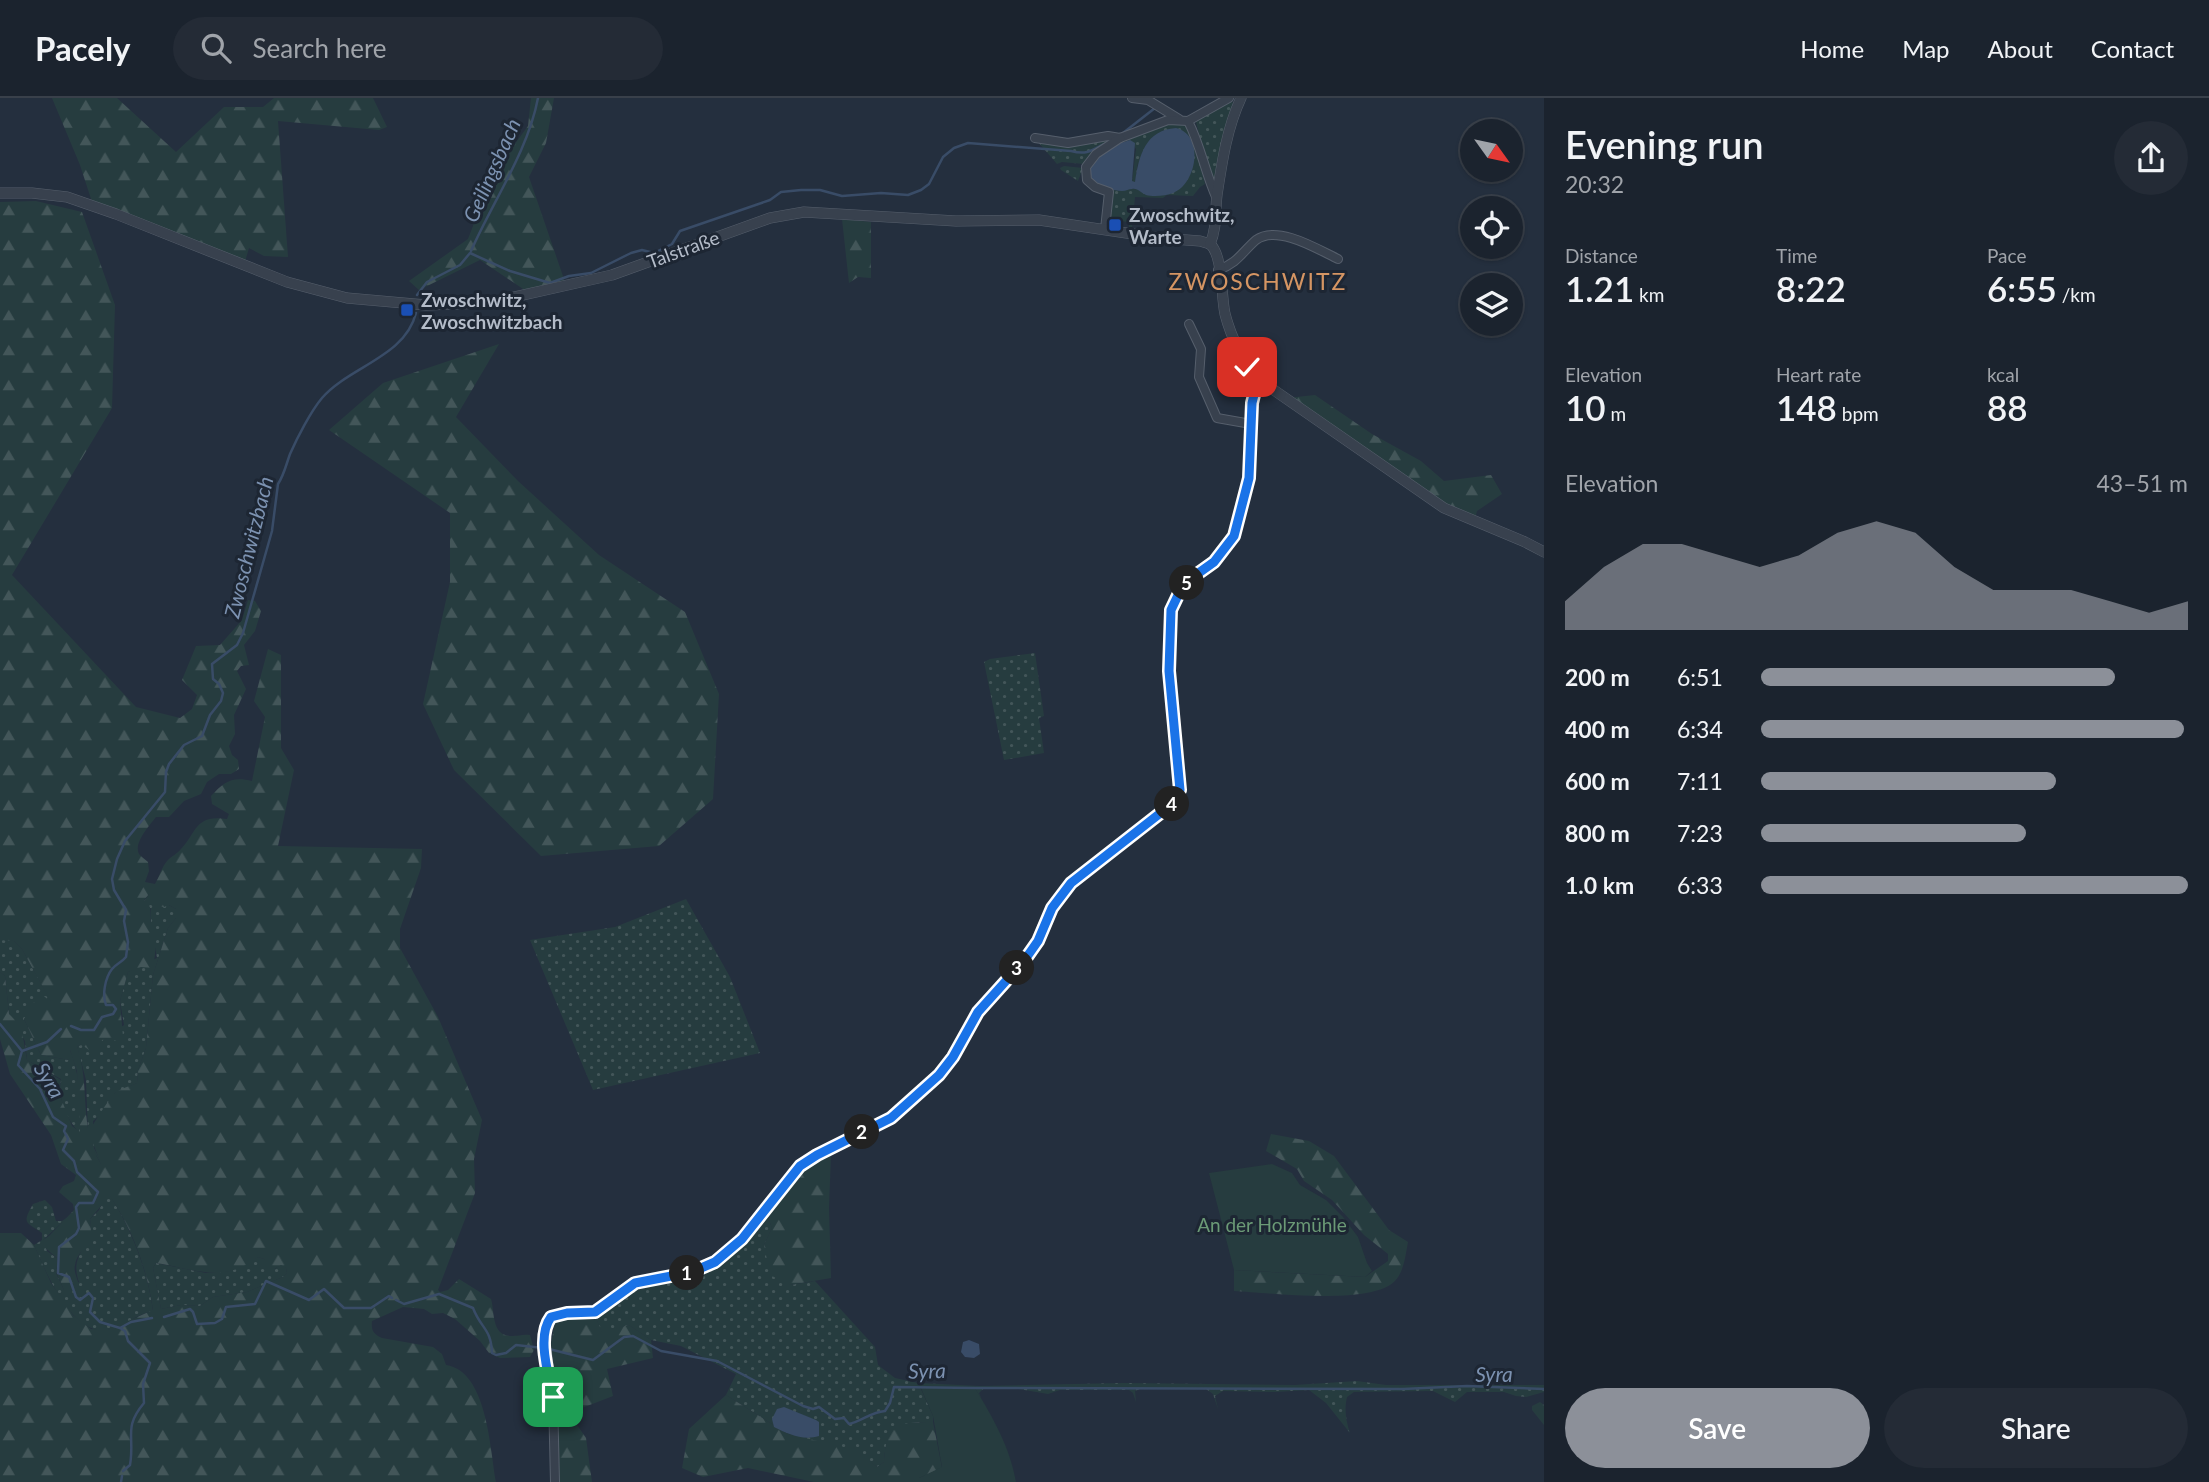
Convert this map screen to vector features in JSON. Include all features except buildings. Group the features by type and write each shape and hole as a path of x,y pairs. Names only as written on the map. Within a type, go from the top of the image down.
{"street":[{"path":"1132,98 1148,100 1184,120 1197,137 1206,175 1217,199"},
{"path":"1105,229 1109,192 1095,187 1087,180 1086,167 1096,154 1120,138 1157,124 1184,120 1229,98"},
{"path":"1241,98 1230,124 1217,199 1216,228 1210,244 1217,252 1228,323 1247,367 1258,379 1444,508 1525,541 1544,552"},
{"path":"1035,138 1068,144 1108,136 1120,138"},
{"name":"Talstraße","path":"0,193 67,197 254,270 316,290 373,302 443,305 487,303 612,275 770,218 804,212 956,221 1039,220 1210,244"},
{"path":"1218,270 1241,257 1262,237 1292,237 1338,259"},
{"path":"1189,324 1201,349 1199,377 1217,418 1251,424"},
{"path":"555,1482 553,1397 545,1339 545,1328 549,1320 558,1314 595,1312 635,1283 692,1272 715,1262 742,1239 800,1166 891,1118 939,1075 953,1057 978,1012 1024,961 1038,941 1052,908 1071,883 1172,804 1180,790 1169,671 1171,610 1181,589 1214,562 1234,536 1249,478 1252,403 1258,379"}],"green space":[{"path":"52,98 117,98 176,152 224,107 263,107 274,98 373,98 387,127 379,130 278,121 288,257 264,256 249,248 244,265 93,205 80,165"},
{"path":"531,98 554,98 546,143 529,177 566,285 529,293 480,260 419,290 409,281 468,239 479,193 528,126"},
{"path":"1230,100 1233,103 1216,183 1210,179 1196,122 1198,118"},
{"path":"1182,122 1190,128 1205,184 1193,196 1135,197 1132,227 1129,227 1129,222 1108,220 1111,189 1137,189 1138,161 1135,183 1132,182 1136,149 1130,140 1118,144 1149,129"},
{"path":"1111,141 1084,164 1057,164 1038,142"},
{"path":"1064,166 1083,168 1078,181 1061,170"},
{"path":"36,201 82,212 115,305 112,408 12,575 136,707 180,718 192,709 197,695 182,680 196,646 220,645 242,620 248,600 255,601 261,611 255,631 244,645 249,665 241,666 237,671 246,689 234,715 235,734 229,746 232,755 238,760 239,769 231,774 219,774 207,782 201,794 184,801 169,817 156,817 138,845 139,854 148,862 149,871 145,882 155,884 166,862 203,822 216,818 227,819 229,814 212,804 211,796 216,791 234,780 252,781 265,717 254,701 268,649 281,655 281,748 294,770 278,846 422,849 421,868 400,929 400,948 438,1017 482,1120 474,1159 475,1193 438,1290 448,1290 459,1279 491,1299 495,1323 501,1333 513,1336 530,1335 534,1350 530,1357 500,1358 489,1353 480,1341 455,1319 443,1313 432,1314 424,1309 403,1307 372,1321 372,1327 382,1338 433,1347 442,1354 446,1365 460,1370 470,1381 484,1413 496,1482 0,1482 0,1233 21,1233 34,1245 51,1283 73,1315 91,1329 108,1330 153,1310 137,1249 108,1193 106,1200 90,1219 90,1236 75,1265 79,1288 71,1292 64,1290 56,1272 58,1259 42,1245 43,1240 74,1210 73,1204 59,1192 63,1186 74,1181 76,1175 61,1164 51,1135 10,1074 0,1039 0,972 5,976 9,1014 21,1026 27,1060 61,1080 58,1091 72,1126 80,1132 77,1071 70,1050 69,1060 41,1055 24,1019 37,997 45,997 51,1002 22,949 14,941 0,940 0,202","holes":["149,894 155,906 169,905 176,909 176,918 168,928 153,975 146,1048 138,1070 137,1083 115,1093 89,1133 77,1046 82,1045 92,1052 100,1050 102,1040 108,1038 119,1042 123,1037 120,1001 128,972 141,967 151,968 154,959 158,934 151,924 150,908 144,900","258,1257 264,1259 271,1271 281,1265 286,1268 287,1273 247,1292 213,1297 200,1306 181,1305 161,1309 153,1268 156,1263 208,1272 233,1270"]},
{"path":"842,219 871,222 871,278 858,277 849,283"},
{"path":"499,344 456,417 518,481 599,555 685,612 719,694 713,799 659,846 541,856 454,770 423,704 450,582 450,513 329,430 383,383"},
{"path":"1315,395 1372,434 1421,461 1444,481 1491,475 1502,494 1477,511 1474,522 1444,508 1287,398"},
{"path":"1035,653 1044,716 1039,718 1044,753 1004,760 984,662"},
{"path":"149,894 176,909 176,918 168,928 153,975 146,1048 138,1070 137,1083 115,1093 104,1112 93,1121 94,1148 111,1182 91,1146 88,1135 86,1080 77,1046 107,1038 124,1025 120,1001 128,972 157,958 151,909 144,901"},
{"path":"686,899 730,977 760,1053 593,1090 530,940 615,927"},
{"path":"0,940 14,941 22,949 53,1005 24,1019 41,1055 69,1060 69,1048 78,1079 80,1133 64,1108 60,1093 61,1079 27,1060 25,1041 9,1014 5,976 0,972"},
{"path":"1271,1134 1309,1141 1334,1156 1389,1230 1408,1242 1405,1260 1395,1281 1376,1291 1337,1296 1234,1291 1234,1270 1365,1277 1388,1261 1388,1254 1364,1235 1332,1200 1304,1181 1297,1169 1266,1151"},
{"path":"831,1153 831,1278 790,1285 770,1275 764,1245 772,1228 767,1215 803,1172"},
{"name":"An der Holzmühle","path":"1272,1164 1292,1173 1300,1185 1326,1200 1343,1217 1358,1237 1372,1271 1365,1277 1234,1270 1209,1173"},
{"path":"108,1192 137,1249 147,1279 153,1311 108,1330 95,1329 83,1323 62,1300 34,1245 42,1240 42,1233 29,1225 27,1216 33,1204 45,1200 52,1207 56,1221 68,1217 43,1240 47,1251 58,1259 56,1273 64,1290 79,1282 77,1264 89,1236 90,1219 99,1210"},
{"path":"767,1215 772,1228 764,1245 790,1285 815,1281 875,1347 878,1365 895,1378 918,1383 980,1386 1123,1383 1295,1385 1357,1381 1386,1385 1544,1385 1544,1392 1526,1397 1504,1392 1467,1392 1455,1402 1433,1391 1354,1392 1347,1397 1346,1406 1350,1433 1326,1403 1309,1390 1223,1391 1215,1396 1218,1409 1213,1394 1206,1389 1140,1389 1135,1391 1136,1402 1129,1390 1060,1390 1048,1394 1019,1389 984,1388 979,1393 981,1398 975,1388 920,1387 933,1422 911,1423 896,1428 888,1441 884,1462 877,1467 869,1461 788,1434 726,1395 736,1374 681,1346 651,1340 629,1325 602,1333 595,1316 642,1283 658,1283 702,1272 738,1250"},
{"path":"258,1257 275,1269 281,1264 287,1273 247,1292 213,1297 200,1306 181,1305 161,1309 153,1268 156,1263 206,1273 229,1271"},
{"path":"573,1315 595,1316 602,1332 629,1325 651,1340 653,1358 607,1369 613,1396 582,1408 575,1422 586,1438 592,1482 556,1482 555,1386 551,1344 555,1322"},
{"path":"920,1386 975,1388 1005,1445 1016,1482 919,1482 919,1478 942,1467 933,1416"},
{"path":"726,1395 788,1434 856,1450 877,1467 884,1462 888,1440 896,1428 911,1423 933,1422 942,1468 919,1478 919,1482 814,1482 748,1468 703,1477 682,1468 689,1429"},
{"path":"1540,1402 1544,1405 1544,1425 1532,1410 1532,1406"}],"water":[{"path":"1176,128 1185,132 1194,149 1192,170 1181,188 1170,194 1152,196 1134,189 1112,190 1096,185 1092,179 1093,160 1118,144 1130,140 1135,143 1132,181 1135,182 1142,154 1150,139"},
{"path":"969,1340 979,1344 980,1354 974,1358 965,1357 961,1352 963,1342"},
{"path":"784,1407 819,1422 819,1436 801,1437 774,1427 772,1419 777,1409"}],"waterway":[{"name":"Geilingsbach","path":"471,251 518,157 538,98"},
{"name":"Zwoschwitzbach","path":"1123,133 1155,108"},
{"name":"Zwoschwitzbach","path":"417,295 427,282 460,265 470,253 510,271 550,283 569,276 591,273 631,253 642,250 654,253 672,244 680,231 770,200 781,192 820,190 842,196 881,193 908,195 929,184 943,157 954,148 968,143 1081,153 1104,144"},
{"name":"Zwoschwitzbach","path":"71,1026 81,1030 94,1030 102,1017 113,1014 116,1009 113,1005 106,1005 104,992 110,973 126,957 128,942 124,921 126,910 114,890 112,879 117,859 125,841 165,792 169,764 184,745 202,736 210,715 221,701 223,693 213,679 212,664 237,645 243,633 272,531 278,484 296,440 322,398 347,377 389,351 410,328 416,313"},
{"name":"Syra","path":"0,1024 22,1051 18,1065 40,1089 53,1117 66,1126 64,1131 68,1139 63,1150 74,1161 77,1172 98,1192 93,1203 79,1203 76,1207 79,1228 76,1234 59,1247 58,1273 69,1277 76,1297 80,1300 89,1293 93,1298 90,1312 100,1322 120,1328 131,1322 152,1318"},
{"name":"Zwoschwitzbach","path":"22,1051 47,1042 61,1029"},
{"name":"Syra","path":"164,1317 190,1309 197,1324 215,1323 222,1319 226,1307 255,1304 266,1281 309,1300 324,1289 344,1308 371,1308 389,1296 392,1298"},
{"name":"Syra","path":"396,1300 404,1304 439,1294 473,1308 488,1333 492,1353 496,1355 506,1353 516,1345 543,1348"},
{"path":"120,1328 125,1331 128,1341 150,1363 143,1384 144,1403 132,1426 130,1465 123,1471"},
{"name":"Syra","path":"549,1349 593,1360 624,1337 633,1336 661,1351 717,1361 803,1406 813,1409 819,1407 835,1419 844,1418 849,1424 885,1411 894,1387 1403,1389 1467,1386 1544,1389"},
{"path":"121,1482 122,1476"}],"place":[{"name":"Zwoschwitz, Warte","path":"1115,225"},
{"name":"Zwoschwitz, Zwoschwitzbach","path":"407,310"}],"district":[{"name":"ZWOSCHWITZ","path":"1258,281"}],"route":[{"path":"553,1397 545,1339 545,1328 551,1317 558,1314 595,1312 635,1283 692,1272 715,1262 742,1239 800,1166 891,1118 939,1075 953,1057 978,1012 1024,961 1038,941 1052,908 1071,883 1172,804 1180,790 1169,671 1171,610 1181,589 1214,562 1234,536 1249,478 1252,403 1258,379 1247,367"}]}
